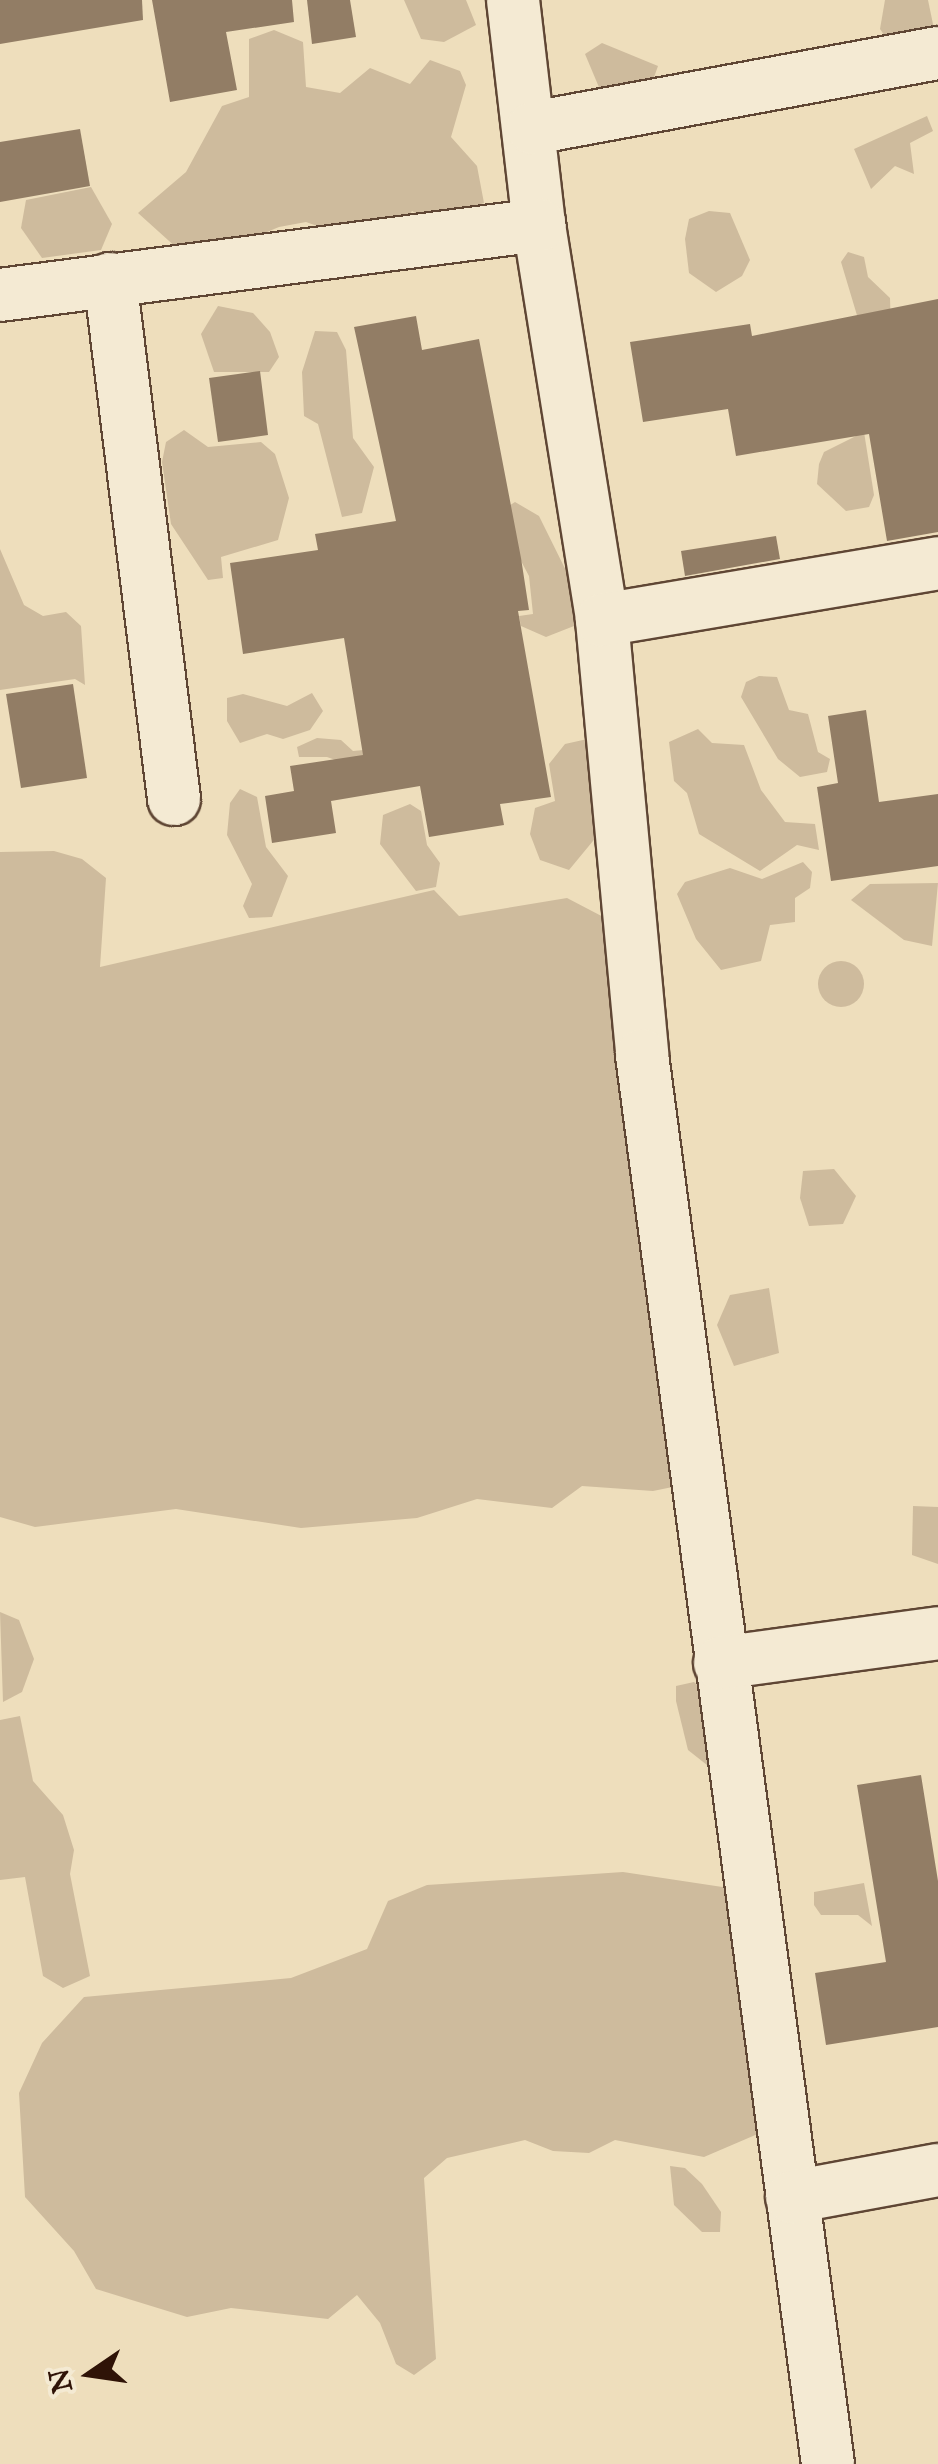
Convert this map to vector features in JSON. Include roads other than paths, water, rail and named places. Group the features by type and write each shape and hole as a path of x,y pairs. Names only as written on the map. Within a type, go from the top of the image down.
{"street":[{"path":"513,0 533,128 538,225 602,620 642,1056 828,2464"},
{"path":"533,128 938,54"},
{"path":"0,296 538,225"},
{"path":"110,279 174,799"},
{"path":"602,620 938,562"},
{"path":"720,1663 938,1633"},
{"path":"792,2197 938,2170"}]}
